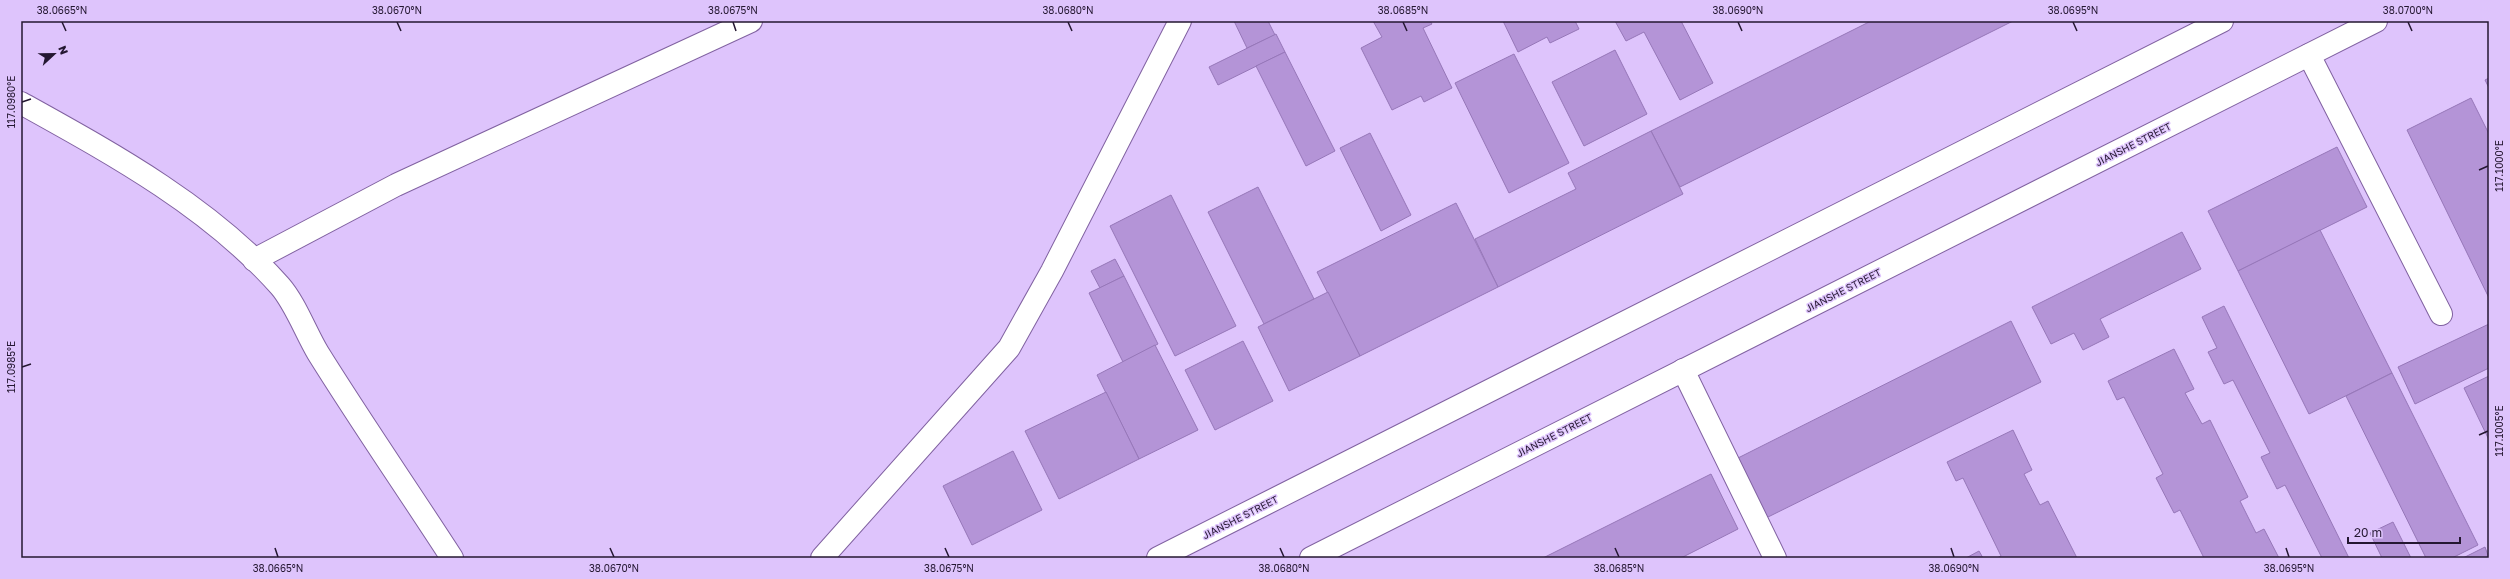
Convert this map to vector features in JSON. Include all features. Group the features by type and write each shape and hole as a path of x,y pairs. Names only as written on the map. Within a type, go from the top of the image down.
{"main road":[{"path":"254,260 396,185 751,21"},
{"path":"822,558 1009,348 1052,271 1180,21"},
{"name":"JIANSHE STREET","path":"1158,558 2197,27 2222,21"},
{"name":"JIANSHE STREET","path":"1311,558 2376,21"},
{"path":"2309,55 2441,314"},
{"path":"21,103 117,157 238,243 282,287 318,352 452,558"},
{"path":"1683,370 1775,558"}],"building":[{"path":"1234,21 1268,21 1275,35 1247,48"},
{"path":"1373,21 1430,21 1432,24 1423,28 1452,88 1424,102 1421,96 1392,110 1361,48 1382,37"},
{"path":"1503,21 1575,21 1579,29 1550,43 1547,37 1518,52"},
{"path":"1615,21 1681,21 1713,83 1680,100 1644,32 1626,41"},
{"path":"1871,21 2013,21 1680,187 1651,131"},
{"path":"1276,34 1285,52 1218,85 1209,67"},
{"path":"1615,50 1647,114 1584,146 1552,82"},
{"path":"1285,52 1335,151 1306,166 1256,66"},
{"path":"1514,54 1569,163 1509,193 1455,83"},
{"path":"2489,78 2489,88 2485,80"},
{"path":"2471,98 2489,134 2489,298 2407,130"},
{"path":"1651,131 1683,194 1498,287 1475,239 1576,189 1568,173"},
{"path":"1370,133 1411,215 1381,231 1340,148"},
{"path":"2337,147 2367,207 2238,271 2208,211"},
{"path":"1258,187 1314,299 1264,324 1208,212"},
{"path":"1171,195 1236,326 1175,356 1110,226"},
{"path":"1456,203 1498,287 1360,356 1317,272"},
{"path":"2320,230 2392,373 2309,414 2238,271"},
{"path":"2182,232 2201,269 2100,319 2109,337 2083,350 2074,333 2051,344 2032,307"},
{"path":"1115,259 1124,276 1100,288 1091,271"},
{"path":"1124,276 1158,344 1123,362 1089,293"},
{"path":"1328,292 1360,356 1289,391 1258,327"},
{"path":"2224,306 2349,558 2322,558 2285,485 2277,489 2261,457 2270,453 2233,380 2224,384 2208,352 2217,348 2202,317"},
{"path":"2011,321 2041,382 1764,519 1734,460"},
{"path":"2489,324 2489,368 2415,404 2398,367"},
{"path":"1243,341 1273,401 1215,430 1185,370"},
{"path":"1155,345 1198,430 1139,459 1097,375"},
{"path":"2174,349 2194,389 2185,393 2202,424 2210,420 2248,497 2240,501 2256,533 2264,529 2279,558 2204,558 2180,510 2174,513 2156,478 2163,474 2124,397 2117,400 2108,381"},
{"path":"2392,373 2478,545 2452,558 2426,558 2346,396"},
{"path":"2489,376 2489,440 2464,388"},
{"path":"1106,392 1139,459 1059,499 1025,431"},
{"path":"2013,430 2032,470 2024,474 2040,505 2048,501 2077,558 1997,558 2001,556 1963,478 1956,481 1947,462"},
{"path":"1013,451 1042,510 972,545 943,486"},
{"path":"1711,474 1738,529 1681,558 1543,558"},
{"path":"2393,522 2411,558 2382,558 2370,533"},
{"path":"2485,547 2489,558 2463,558"},
{"path":"1979,551 1983,558 1966,558"}]}
